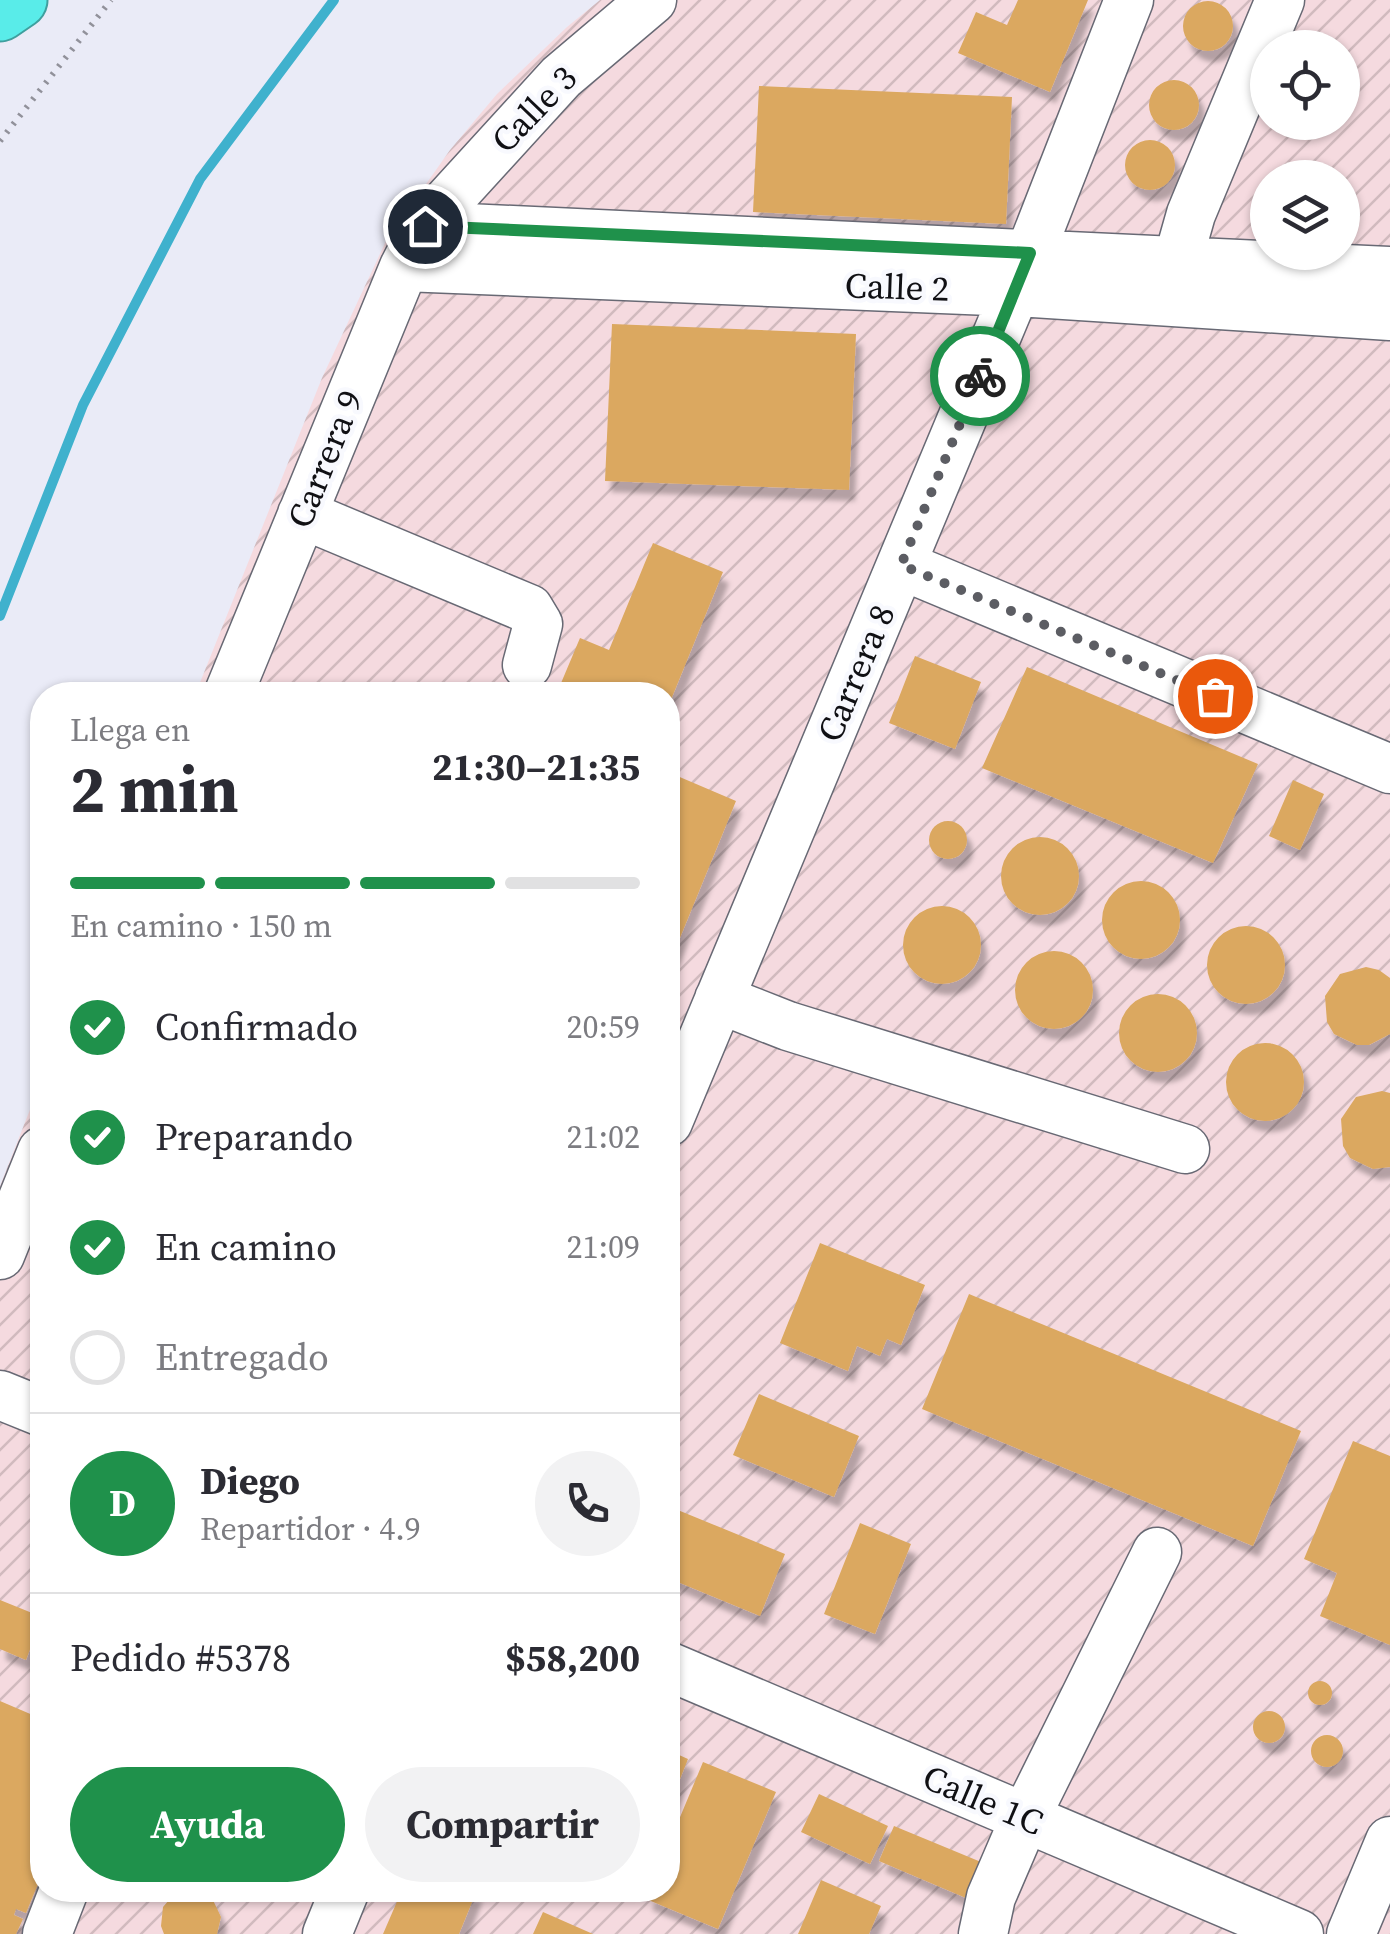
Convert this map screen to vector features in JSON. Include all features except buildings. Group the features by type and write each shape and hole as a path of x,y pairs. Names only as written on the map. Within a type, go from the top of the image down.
{"highway":[{"path":"0,13 19,0"}],"street":[{"path":"0,45 34,0"},
{"name":"Calle 3","path":"414,246 561,77 652,0"},
{"name":"Carrera 8","path":"680,1093 1023,272 1129,0"},
{"path":"1178,260 1192,214 1280,0"},
{"name":"Calle 2","path":"414,246 1023,272 1390,316"},
{"name":"Carrera 9","path":"233,682 414,246"},
{"name":"Calle 2","path":"1023,272 1178,260 1390,271"},
{"path":"302,514 529,609 538,624 526,664"},
{"path":"901,565 1390,769"},
{"path":"719,999 788,1026 1184,1149"},
{"path":"0,1255 30,1181"},
{"path":"0,1395 30,1407"},
{"path":"983,1934 991,1896 1025,1818 1157,1552"},
{"name":"Calle 1C","path":"680,1671 1299,1934"},
{"path":"1351,1934 1390,1840"},
{"path":"47,1934 59,1902"},
{"path":"327,1934 340,1902"}],"path":[{"path":"0,141 111,0"}],"shaded area":[{"path":"600,0 1390,0 1390,1934 0,1934 0,1186 30,1110 30,1902 680,1902 680,682 200,682 322,378 386,241 450,150 497,94"}],"waterway":[{"path":"0,616 83,405 200,179 334,0"}],"way so far":[{"path":"980,376 901,565 1215,696"}],"route":[{"path":"425,226 1030,253 980,376"}]}
